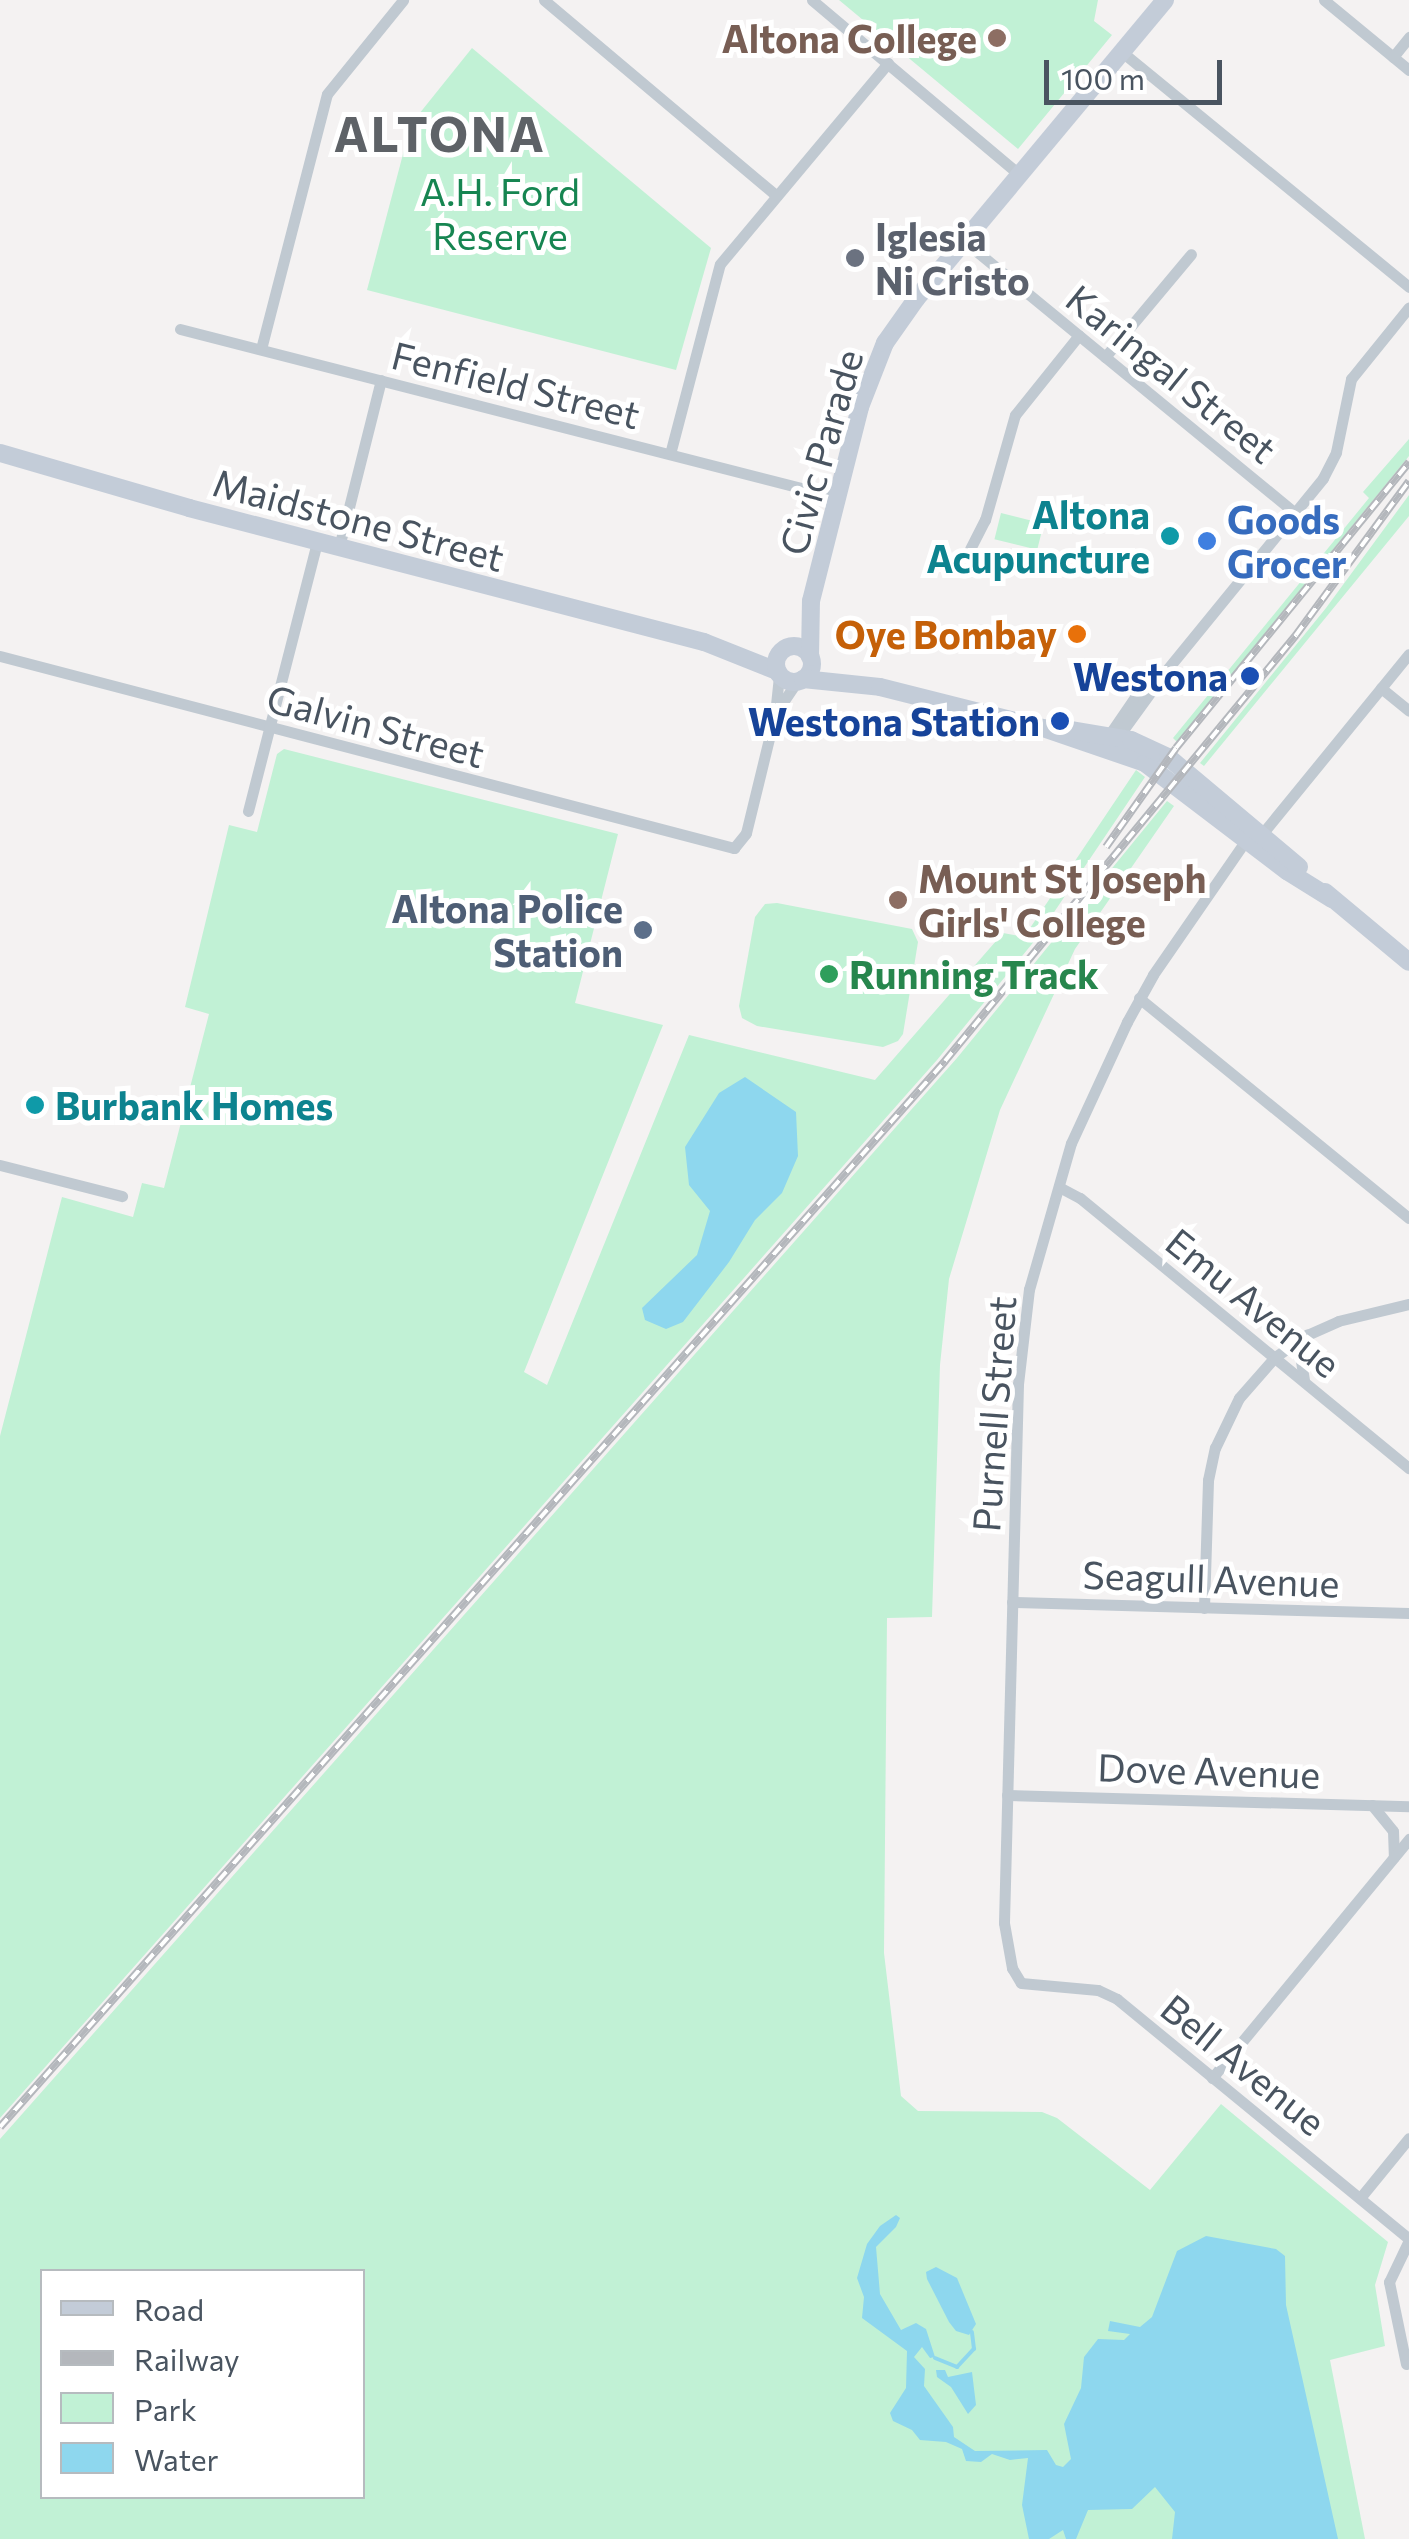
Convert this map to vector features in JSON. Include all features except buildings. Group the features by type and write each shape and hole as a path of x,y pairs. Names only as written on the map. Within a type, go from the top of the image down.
{"main road":[{"name":"Civic Parade","path":"810,658 811,601 836,497 877,359 902,317 1165,0"},
{"name":"Maidstone Street","path":"0,453 339,548 704,642 764,651 803,649 810,658 880,687"},
{"name":"Civic Parade","path":"789,677 777,659 811,601"},
{"name":"Maidstone Street","path":"704,642 789,677 880,687 1111,741 1186,768 1254,837 1409,962"},
{"path":"789,677 810,658"}],"street":[{"path":"261,349 326,94 404,0"},
{"path":"544,0 777,196"},
{"path":"812,0 1020,175"},
{"path":"1324,0 1409,70"},
{"path":"1393,56 1409,37"},
{"path":"1122,52 1409,287"},
{"path":"670,454 720,264 888,64"},
{"name":"Karingal Street","path":"964,241 1295,513"},
{"path":"1106,357 1191,254"},
{"path":"1111,741 1135,697 1164,672 1295,513 1332,461 1351,379 1409,307"},
{"name":"Fenfield Street","path":"180,329 836,497"},
{"path":"970,549 985,520 1015,415 1079,336"},
{"path":"339,548 381,380"},
{"path":"248,811 317,542"},
{"name":"Purnell Street","path":"1022,1983 1012,1968 1004,1922 1024,1314 1071,1143 1139,998 1254,837 1409,654"},
{"name":"Galvin Street","path":"0,656 269,729 738,846 746,833 776,714"},
{"path":"776,714 789,677"},
{"path":"776,714 789,677"},
{"path":"1381,688 1409,711"},
{"path":"1139,998 1409,1218"},
{"path":"0,1166 122,1196"},
{"name":"Emu Avenue","path":"1059,1186 1080,1198 1409,1468"},
{"path":"1204,1608 1208,1480 1215,1448 1239,1398 1275,1357 1306,1335 1338,1321 1409,1304"},
{"path":"1304,1382 1300,1354 1306,1335"},
{"name":"Seagull Avenue","path":"1012,1602 1409,1613"},
{"name":"Dove Avenue","path":"1007,1795 1409,1806"},
{"path":"1372,1805 1393,1831 1394,1857"},
{"path":"1212,2078 1409,1839"},
{"name":"Bell Avenue","path":"1022,1983 1104,1992 1409,2239"},
{"path":"1360,2198 1409,2138"},
{"path":"1406,2364 1389,2282 1409,2239"}],"green space":[{"name":"Altona College","path":"839,0 1098,0 1094,21 1112,35 1018,149"},
{"name":"A.H. Ford Reserve","path":"472,48 711,248 676,370 367,290 411,124"},
{"path":"1409,439 1409,456 1177,742 1173,738 1369,498 1363,492"},
{"path":"1409,495 1409,516 1204,766 1200,763 1326,608"},
{"path":"1001,513 1044,524 1037,550 994,539"},
{"path":"284,749 618,834 575,1003 663,1025 524,1372 547,1385 689,1035 875,1080 1003,933 1024,937 1136,770 1145,777 1036,939 937,1060 0,2118 0,1436 62,1197 133,1217 142,1183 164,1188 209,1014 185,1007 229,825 257,832 277,754"},
{"path":"1167,801 1174,806 1075,949 1000,1110 949,1279 940,1365 932,1617 887,1618 884,1953 901,2096 918,2111 1042,2112 1057,2118 1150,2190 1221,2104 1388,2242 1375,2285 1385,2346 1330,2360 1365,2539 0,2539 0,2139 957,1058"},
{"name":"Running Track","path":"765,904 912,929 918,942 903,1034 898,1041 883,1047 757,1026 742,1018 739,1006 755,917"}],"water":[{"path":"745,1077 796,1112 798,1156 782,1193 755,1220 683,1322 666,1329 645,1320 642,1308 697,1255 710,1211 689,1185 685,1147 719,1093"},
{"path":"896,2215 900,2218 896,2227 876,2247 880,2294 901,2330 916,2323 926,2329 935,2357 930,2358 922,2347 914,2357 925,2369 924,2386 953,2427 954,2437 975,2451 1047,2450 1056,2465 1063,2467 1071,2459 1064,2424 1081,2388 1084,2357 1098,2339 1124,2340 1130,2334 1108,2331 1110,2321 1140,2327 1152,2317 1177,2251 1206,2236 1276,2249 1285,2256 1286,2305 1338,2539 1172,2539 1175,2512 1155,2487 1132,2509 1088,2510 1076,2539 1066,2539 1063,2530 1049,2539 1029,2539 1022,2505 1028,2458 1010,2460 992,2454 981,2462 966,2461 962,2449 946,2442 920,2440 912,2430 893,2421 890,2413 906,2388 907,2351 862,2318 864,2297 857,2278 867,2244 880,2226"},
{"path":"936,2267 957,2278 976,2324 969,2335 956,2331 949,2322 927,2279 926,2272"},
{"path":"936,2370 945,2370 948,2377 972,2372 976,2405 968,2414 951,2387 937,2377"}],"waterway":[{"path":"935,2358 957,2367 974,2349 972,2332"}],"railway":[{"path":"1106,847 1176,748 1409,462"},
{"path":"0,2127 945,1061 1296,635 1409,481"}],"place":[{"name":"Altona College","path":"997,38"},
{"name":"Iglesia Ni Cristo","path":"855,258"},
{"name":"Altona Acupuncture","path":"1170,536"},
{"name":"Goods Grocer","path":"1207,541"},
{"name":"Oye Bombay","path":"1077,634"},
{"name":"Westona","path":"1250,676"},
{"name":"Westona Station","path":"1060,721"},
{"name":"Mount St Joseph Girls' College","path":"898,900"},
{"name":"Altona Police Station","path":"643,930"},
{"name":"Running Track","path":"829,974"},
{"name":"Burbank Homes","path":"35,1105"}],"district":[{"name":"ALTONA","path":"440,133"}]}
